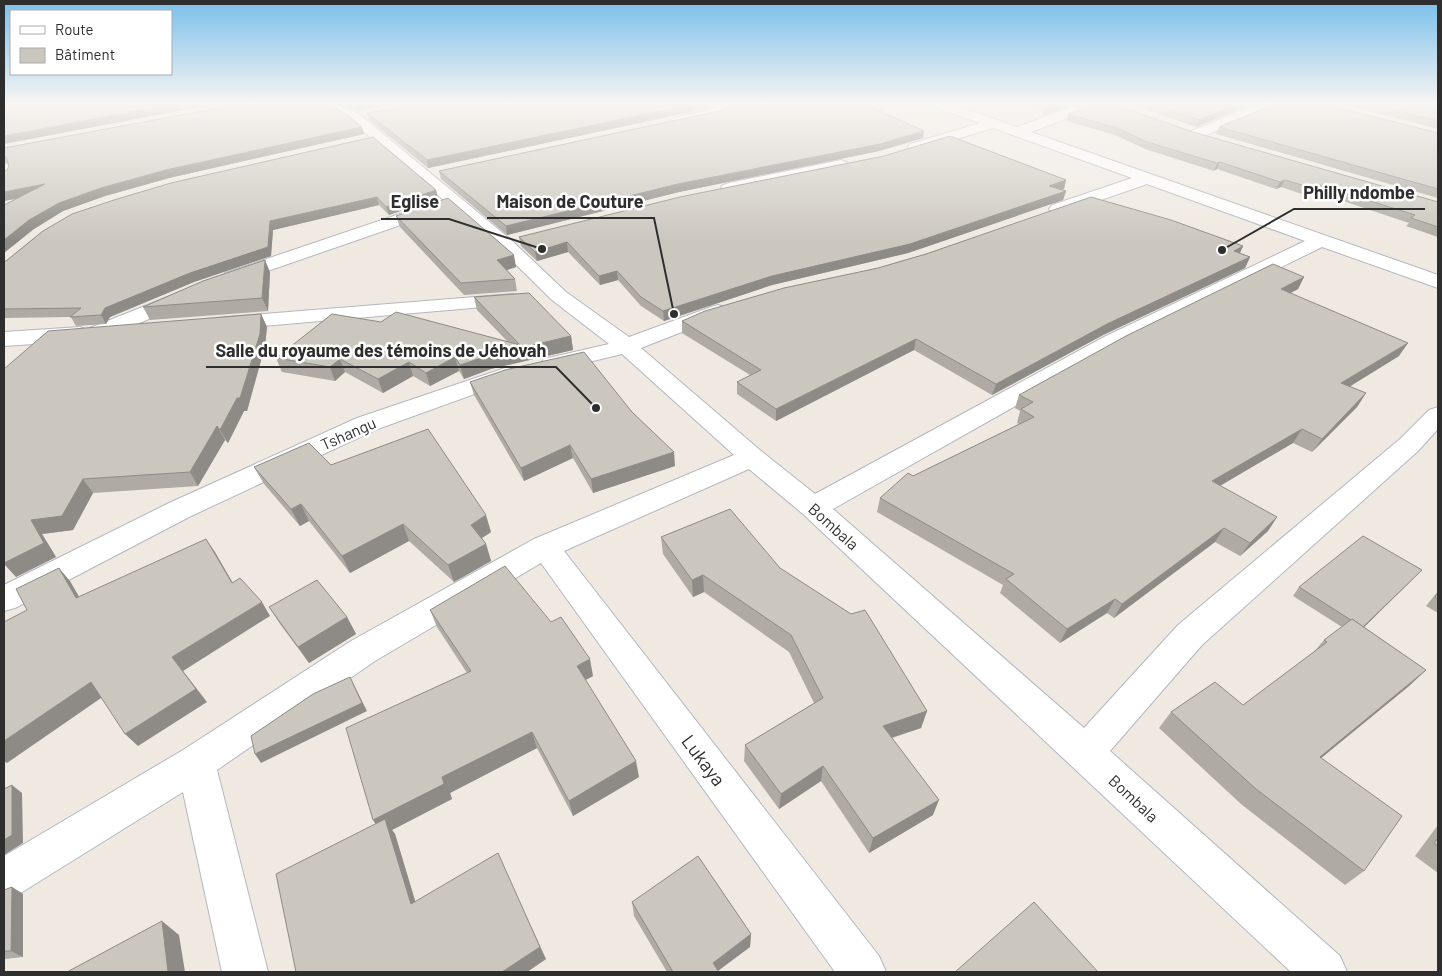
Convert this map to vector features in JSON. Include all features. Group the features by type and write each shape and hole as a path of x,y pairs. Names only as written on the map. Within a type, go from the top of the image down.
{"street":[{"name":"Bombala","path":"398,150 434,174 455,200 514,240 559,296 626,346 752,457 813,507 1086,753 1324,972"},
{"path":"900,152 908,150"},
{"path":"1068,150 1438,282"},
{"path":"715,191 853,163"},
{"path":"4,168 4,174"},
{"path":"1037,216 1148,178"},
{"path":"98,333 202,288 455,200"},
{"path":"813,507 1112,342 1319,241"},
{"path":"206,325 559,296"},
{"name":"Tshangu","path":"4,599 179,510 366,424 499,376 626,346 733,306"},
{"path":"4,339 157,328"},
{"path":"1086,753 1190,635 1409,445 1438,415"},
{"path":"4,880 196,763 363,651 545,547 752,457"},
{"name":"Lukaya","path":"545,547 863,972"},
{"path":"196,763 245,972"}],"building":[{"path":"4,150 259,150 166,170 101,188 59,203 29,220 4,240 4,205 45,184 4,192 4,171 9,166 4,156"},
{"path":"318,150 388,150 436,190 386,207 377,197 270,221 268,247 190,273 105,308 101,315 70,317 81,308 4,309 4,261 43,231 72,214 171,183"},
{"path":"414,150 477,150 427,160"},
{"path":"539,150 852,150 678,184 506,226 439,171"},
{"path":"905,150 986,150 1066,180 1049,186 1066,191 910,244 772,276 663,311 641,297 617,271 599,276 567,242 535,252 519,237 680,197 884,156"},
{"path":"1172,150 1254,150 1438,202 1438,227 1411,218 1415,215 1320,185 1312,188 1285,180 1280,182 1220,162 1217,163"},
{"path":"1299,150 1438,150 1438,189"},
{"path":"1091,197 1171,220 1243,246 1234,251 1250,257 1107,324 996,384 916,339 776,409 737,382 761,370 682,321 705,311 784,288 878,268 926,254"},
{"path":"448,198 514,255 497,260 515,279 461,283 396,216"},
{"path":"265,260 262,298 143,307 203,281"},
{"path":"1273,264 1304,277 1281,289 1408,343 1341,383 1366,393 1322,439 1302,429 1212,481 1277,517 1250,543 1224,528 1122,604 1115,599 1067,629 1006,579 1014,574 880,498 908,473 913,476 1034,417 1021,409 1033,402 1019,395 1126,336"},
{"path":"529,293 571,336 487,356 460,365 455,357 426,373 409,362 378,379 340,359 330,367 276,358 332,314 381,322 396,312 520,345 474,297"},
{"path":"261,314 260,334 240,398 237,398 220,430 217,426 190,472 83,479 62,516 31,520 44,543 4,563 4,369 48,331"},
{"path":"584,352 632,412 674,452 591,479 570,445 521,468 470,382 505,370"},
{"path":"428,429 486,515 471,525 486,544 448,565 403,524 342,556 301,504 291,509 254,467 309,443 331,465"},
{"path":"730,509 780,568 851,614 865,610 927,711 883,726 939,800 873,838 823,766 781,794 745,745 823,698 791,635 703,575 692,580 661,537"},
{"path":"1363,536 1422,570 1363,627 1299,587"},
{"path":"206,539 232,583 240,578 262,602 172,657 196,689 125,734 91,682 4,741 4,622 27,610 16,589 59,568 76,598"},
{"path":"505,566 551,622 561,617 590,659 577,666 636,761 569,801 532,732 442,777 444,784 373,820 346,728 471,671 430,610"},
{"path":"317,580 347,617 298,647 269,607"},
{"path":"1352,619 1426,670 1320,757 1402,816 1364,871 1256,789 1171,712 1215,682 1243,705 1327,642 1324,640"},
{"path":"350,677 362,703 255,754 251,736 313,694"},
{"path":"12,785 12,835 4,840 4,789"},
{"path":"385,819 411,904 498,853 540,947 502,972 296,972 276,874"},
{"path":"1438,838 1438,846 1434,843"},
{"path":"698,856 751,934 713,963 719,972 673,972 632,902"},
{"path":"12,887 11,951 4,951 4,890"},
{"path":"1034,902 1098,972 955,972"},
{"path":"162,921 168,972 67,972"}],"place":[{"name":"Eglise","path":"542,249"},
{"name":"Philly ndombe","path":"1222,250"},
{"name":"Maison de Couture","path":"674,314"},
{"name":"Salle du royaume des témoins de Jéhovah","path":"596,408"}]}
